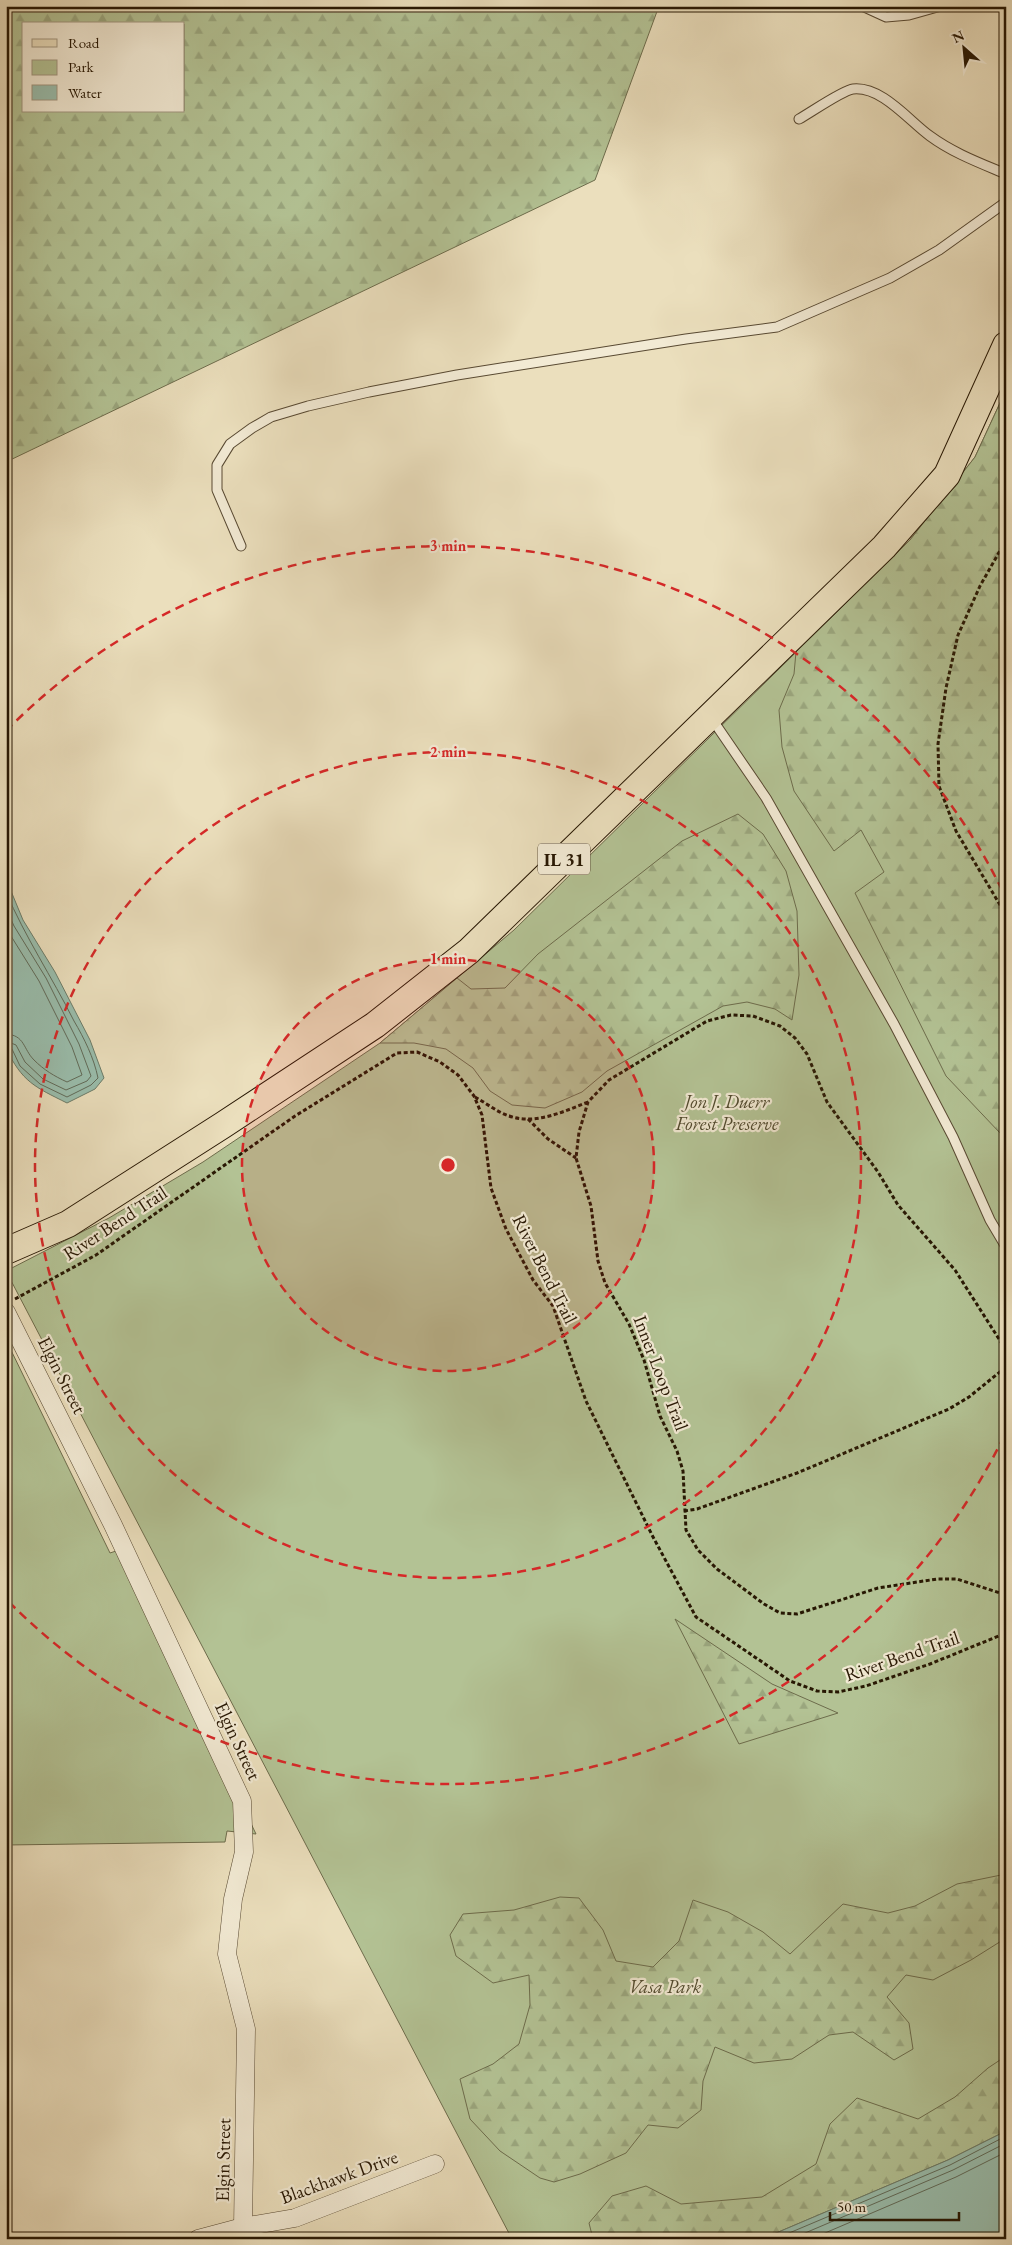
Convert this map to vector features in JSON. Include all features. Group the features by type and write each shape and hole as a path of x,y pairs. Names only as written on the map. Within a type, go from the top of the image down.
{"main road":[{"name":"IL 31","path":"6,1251 68,1224 375,1025 469,951 884,547 947,475 1006,346"}],"street":[{"name":"Elgin Street","path":"10,1306 242,1800 244,1852 233,1899 227,1954 246,2028 243,2227"},
{"name":"Blackhawk Drive","path":"198,2239 243,2227 295,2218 435,2164"}],"lane":[{"path":"862,6 886,17 909,15 941,6"},
{"path":"799,119 852,89 871,91 903,112 930,136 962,156 1006,174"},
{"path":"242,546 217,490 217,465 230,444 252,428 271,418 308,406 457,375 686,339 777,327 898,274 939,250 1006,202"},
{"path":"710,718 766,798 894,1024 952,1137 990,1220 1006,1247"}],"path":[{"path":"1006,540 980,586 958,635 946,688 938,744 939,786 956,831 1006,915"},
{"name":"Inner Loop Trail","path":"1006,1350 955,1270 898,1204 878,1172 827,1102 807,1054 795,1038 780,1026 754,1016 731,1015 707,1021 609,1080 588,1102 579,1132 576,1158 591,1206 598,1261 605,1282 633,1333 644,1360 660,1416 677,1451 685,1485 684,1511 686,1530 698,1550 717,1569 764,1604 780,1613 797,1614 878,1588 937,1579 957,1579 1006,1595"},
{"name":"River Bend Trail","path":"10,1306 29,1290 96,1256 295,1116 397,1052 417,1052 440,1062 458,1076 474,1096 482,1115 491,1188 506,1229 533,1280 552,1306 586,1401 652,1535 696,1618 790,1681 817,1691 838,1692 866,1686 930,1664 1006,1633"},
{"path":"474,1096 508,1116 528,1119 555,1115 588,1102"},
{"path":"528,1119 548,1139 576,1158"},
{"path":"684,1511 697,1509 797,1473 949,1409 969,1397 1006,1367"}],"green space":[{"path":"6,6 659,6 595,180 6,462"},
{"path":"1006,390 1006,2131 762,2239 512,2239 6,1271 109,1218 203,1162 380,1043 514,930 910,540 975,457"},
{"path":"1006,390 1006,1132 1000,1133 946,1076 855,893 884,872 861,830 834,851 794,791 782,747 779,710 794,674 796,652 910,540 975,457"},
{"path":"738,814 763,834 786,871 797,911 799,975 792,1020 775,1009 747,1002 723,1006 607,1071 582,1092 545,1108 512,1105 490,1091 473,1068 446,1049 414,1043 380,1043 457,978 471,989 505,988 538,954 682,841"},
{"path":"6,1340 110,1553 119,1550 256,1834 227,1831 225,1842 6,1845"},
{"path":"675,1619 772,1684 838,1713 739,1744"},
{"name":"Vasa Park","path":"1006,1874 1006,1938 971,1960 933,1980 906,1975 887,1997 909,2023 913,2049 894,2060 853,2032 829,2035 792,2059 754,2063 715,2047 703,2081 701,2110 678,2128 648,2125 626,2153 580,2174 554,2182 540,2178 500,2151 470,2119 460,2079 493,2064 519,2044 530,2005 529,1975 493,1983 456,1956 450,1935 463,1914 514,1910 560,1897 579,1898 603,1930 616,1961 653,1967 679,1941 693,1900 728,1912 763,1932 790,1954 843,1904 888,1913 915,1906 957,1884"},
{"path":"1006,2056 1006,2131 948,2160 762,2239 593,2239 589,2223 612,2196 646,2186 681,2204 762,2197 816,2164 830,2124 857,2098 918,2119 955,2097 988,2068"}],"water":[{"path":"6,879 23,920 55,972 90,1040 104,1078 95,1089 67,1103 38,1088 24,1076 6,1048"},
{"path":"1006,2131 1006,2239 762,2239 948,2160"}],"park label":[{"name":"Jon J. Duerr Forest Preserve","path":"727,1112"}]}
